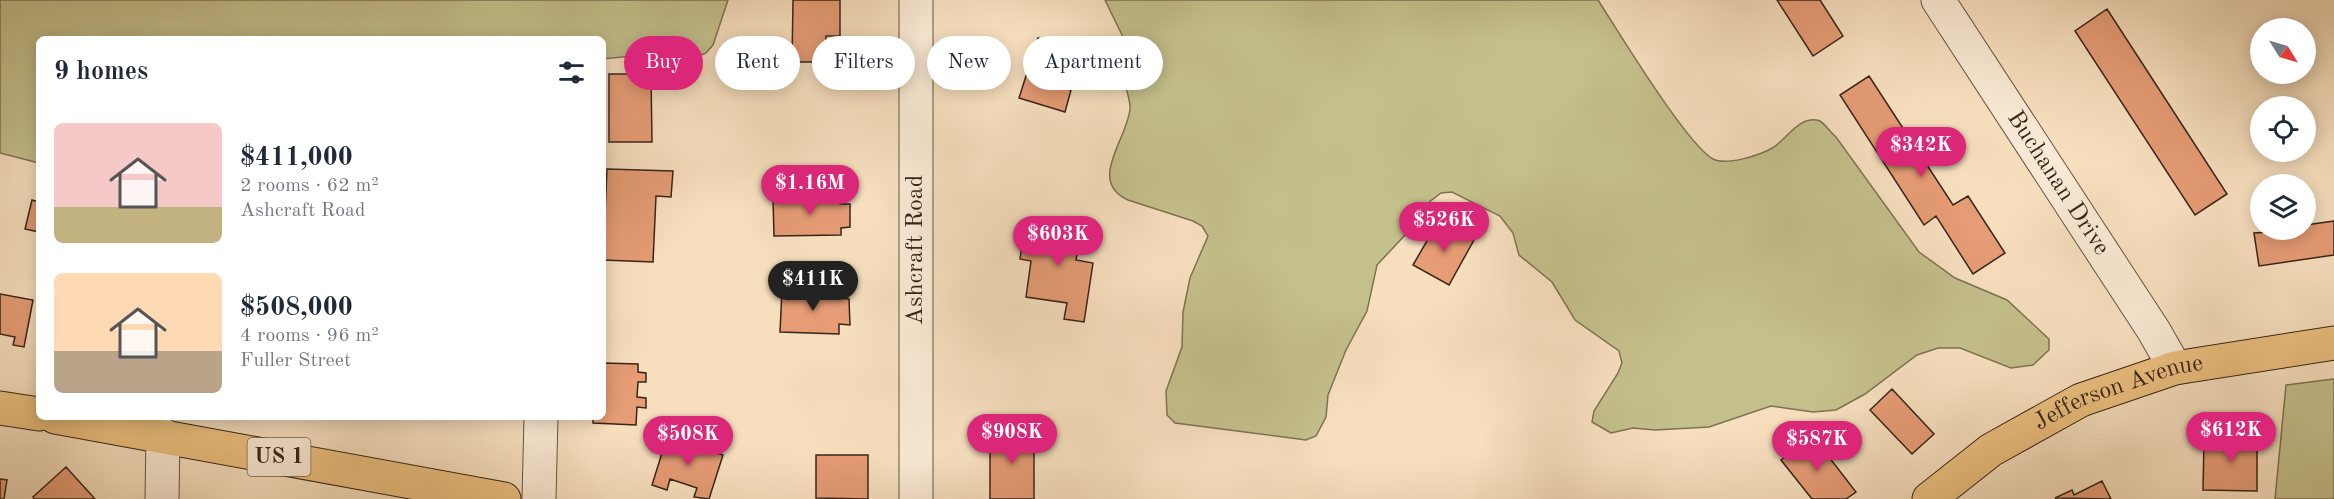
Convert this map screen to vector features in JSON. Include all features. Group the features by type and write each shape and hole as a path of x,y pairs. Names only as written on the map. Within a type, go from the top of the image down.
{"main road":[{"name":"Jefferson Avenue","path":"1929,499 1991,450 2081,400 2175,368 2334,343"},
{"path":"0,408 36,414"},
{"name":"US 1","path":"73,420 504,499"}],"street":[{"name":"Ashcraft Road","path":"916,0 916,499"},
{"name":"Buchanan Drive","path":"1938,0 2154,331 2175,368"},
{"path":"539,499 541,420"},
{"path":"162,499 163,435"}],"shaded area":[{"path":"0,0 728,0 713,45 703,54 703,36 624,36 624,57 606,59 606,36 36,36 36,162 0,153"},
{"path":"1105,0 1598,0 1670,111 1701,149 1713,159 1727,161 1744,159 1761,153 1774,147 1801,124 1813,120 1820,121 1836,137 1919,252 1955,278 2007,300 2049,339 2049,350 2033,365 2011,368 1960,348 1938,348 1917,355 1865,394 1836,410 1813,412 1771,406 1709,427 1655,430 1633,428 1611,433 1592,422 1594,411 1622,363 1619,351 1575,320 1552,282 1519,255 1513,233 1500,216 1452,192 1441,193 1424,206 1406,234 1377,265 1367,311 1346,350 1328,395 1326,417 1316,436 1306,440 1175,423 1167,415 1166,391 1182,347 1183,312 1190,278 1208,236 1202,226 1193,221 1128,200 1116,192 1111,182 1112,159 1130,109 1126,90 1163,90 1163,36 1123,36"},
{"path":"2334,379 2334,499 2275,499 2286,385"}],"building":[{"path":"793,0 840,0 840,36 812,36 812,62 800,62 800,36 792,36"},
{"path":"1777,0 1820,0 1843,36 1813,56"},
{"path":"2107,9 2227,194 2195,215 2075,31"},
{"path":"609,74 624,74 624,90 651,90 652,142 609,142"},
{"path":"1869,76 1953,205 1968,196 2005,253 1973,274 1936,216 1924,225 1840,95"},
{"path":"1023,85 1023,90 1071,90 1065,112 1019,98"},
{"path":"607,169 673,171 671,197 656,196 653,262 606,260"},
{"path":"840,197 840,204 850,204 850,227 841,228 841,235 774,236 773,198"},
{"path":"32,200 36,201 36,231 25,229"},
{"path":"1039,220 1082,227 1076,260 1093,263 1084,322 1064,319 1067,303 1026,297 1031,261 1020,259 1024,231 1037,233"},
{"path":"1439,220 1474,240 1449,285 1413,265"},
{"path":"2334,221 2334,255 2259,266 2255,240 2316,240 2316,224"},
{"path":"782,290 839,292 839,298 849,299 850,325 839,324 839,334 780,332"},
{"path":"0,294 33,300 24,347 13,345 15,337 0,334"},
{"path":"606,363 638,364 638,372 646,373 646,382 638,382 637,397 646,398 646,408 637,407 636,425 593,423 593,420 606,420"},
{"path":"1892,389 1934,434 1912,454 1870,410"},
{"path":"990,431 1034,431 1034,499 990,499"},
{"path":"2222,432 2257,432 2257,491 2203,490 2204,440 2222,441"},
{"path":"1812,435 1856,492 1846,499 1812,499 1781,460"},
{"path":"667,437 723,455 709,499 694,497 697,488 670,479 667,490 652,485"},
{"path":"816,455 868,455 868,499 816,498"},
{"path":"66,467 95,499 34,499 33,497"},
{"path":"0,479 7,480 4,499 0,499"},
{"path":"2102,481 2111,499 2055,498 2072,490 2074,495"}]}
